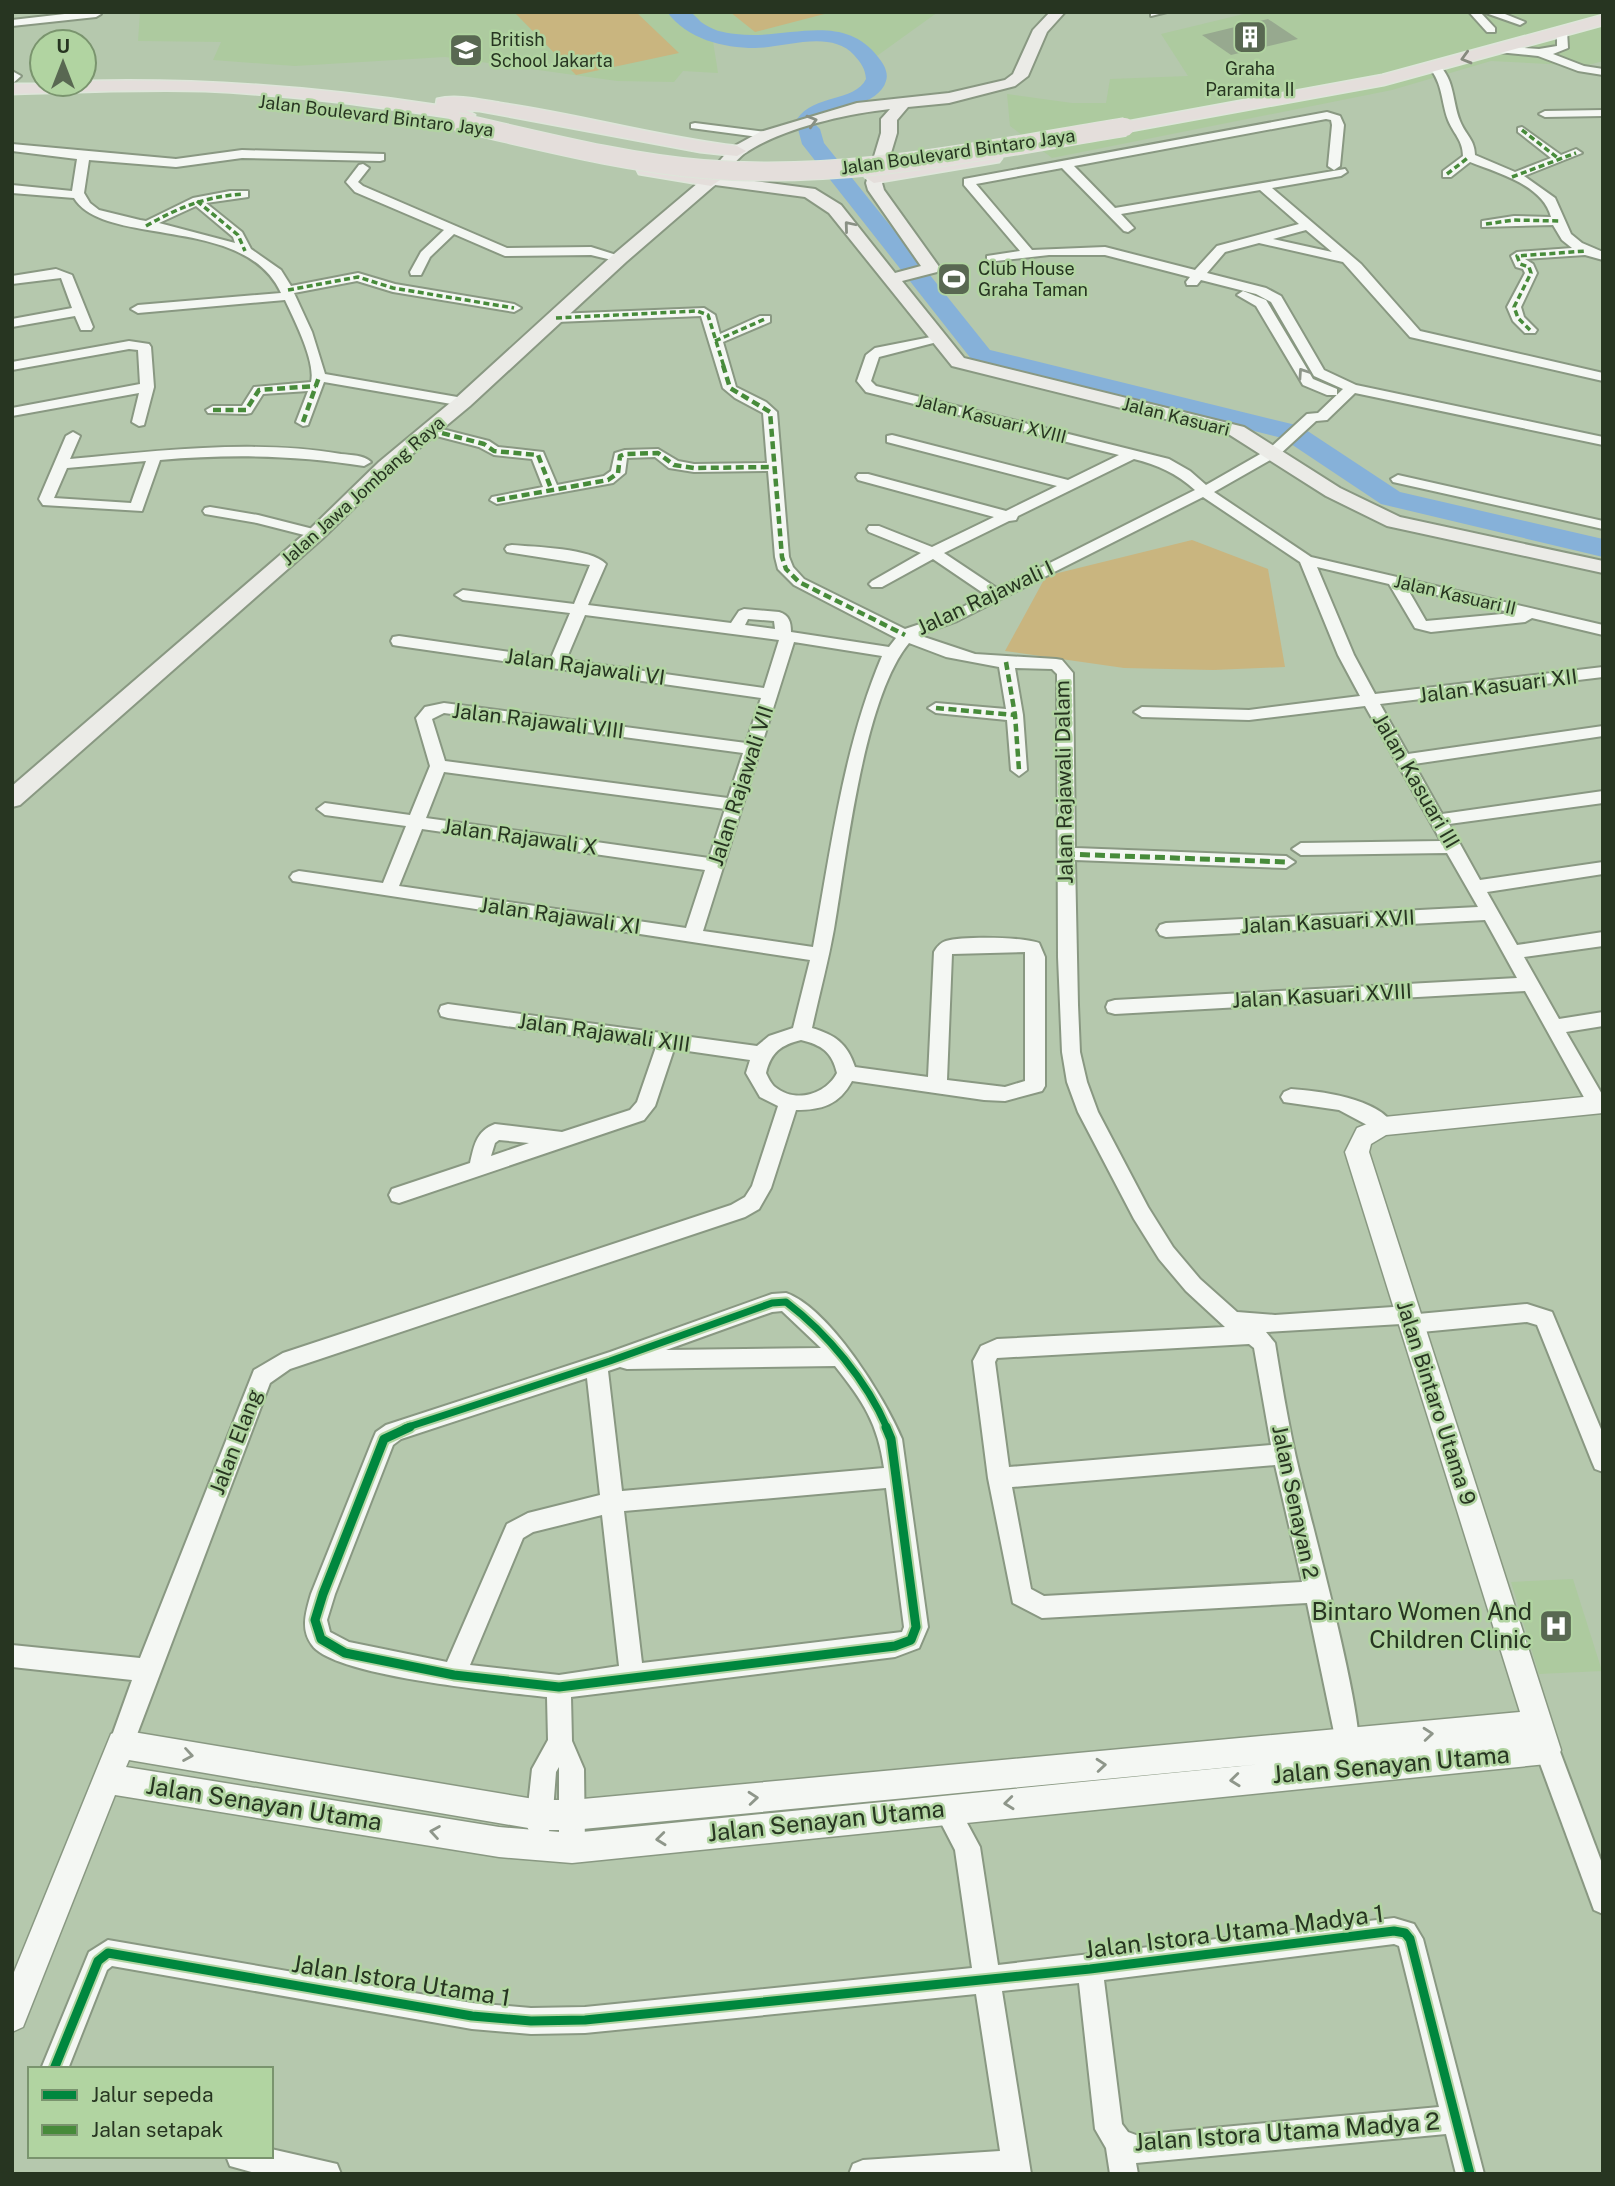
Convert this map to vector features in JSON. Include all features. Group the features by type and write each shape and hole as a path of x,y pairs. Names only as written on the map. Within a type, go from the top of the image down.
{"main road":[{"path":"398,110 453,103 674,144 737,151 766,135 842,112 863,107 949,99 1010,83 1020,76 1040,30 1058,12"},
{"path":"1470,36 1541,17"},
{"name":"Jalan Boulevard Bintaro Jaya","path":"13,81 202,86 323,94 398,110 461,119 648,162 704,169 780,172 876,167 1121,123 1257,105 1329,92 1435,67 1498,48 1562,40 1603,20"},
{"name":"Jalan Boulevard Bintaro Jaya","path":"1121,123 1341,70"},
{"path":"1309,78 1304,83 1305,86 1329,92"},
{"name":"Jalan Boulevard Bintaro Jaya","path":"12,100 128,97 242,100 398,110"},
{"path":"398,110 618,165 791,190 820,198 835,209 896,278 929,271 931,267 876,190 874,177 880,141 889,133 891,114 902,105"},
{"path":"874,177 1170,127 1224,116 1257,105"},
{"path":"842,112 861,123"},
{"name":"Jalan Jawa Jombang Raya","path":"12,799 316,534 386,466 463,402 620,258 711,180 737,151"},
{"name":"Jalan Kasuari","path":"896,278 936,338 958,362 1237,431 1281,446 1335,494 1394,522 1603,567"}],"street":[{"path":"1475,12 1491,30"},
{"path":"1488,12 1520,22"},
{"path":"12,23 96,15"},
{"path":"1541,53 1562,40 1603,70"},
{"path":"1498,48 1541,53 1582,69 1603,70"},
{"path":"1435,67 1441,71 1446,84 1454,121 1470,146 1469,157 1447,174"},
{"path":"1545,114 1603,113"},
{"path":"1029,254 968,182 1327,115 1336,118 1338,125 1334,166"},
{"path":"695,126 749,128 766,135"},
{"path":"1522,130 1559,159"},
{"path":"12,147 164,163 253,153 380,157"},
{"path":"1513,177 1576,153"},
{"path":"83,156 84,166 77,182 78,195 85,207 95,213 203,238 245,251 275,272 289,293 310,341 317,382 303,422"},
{"path":"1469,157 1539,191 1552,202 1558,212 1564,234 1586,251"},
{"path":"1064,163 1128,228"},
{"path":"1112,212 1148,208 1341,172 1334,166"},
{"path":"1247,190 1242,186 1243,183 1334,166"},
{"path":"363,168 353,179 354,186 505,252 591,251 620,258"},
{"path":"1264,187 1347,260 1415,334 1603,377"},
{"path":"12,189 78,195"},
{"path":"146,226 183,205 219,195 244,194"},
{"path":"197,201 238,235 245,251"},
{"path":"1099,254 1148,208"},
{"path":"1486,224 1514,220 1559,221"},
{"path":"1195,279 1221,249 1309,225"},
{"path":"416,272 425,255 453,229"},
{"path":"1260,239 1347,260"},
{"path":"991,259 1049,251 1099,254 1195,279 1258,299 1308,382 1603,451"},
{"path":"1530,330 1518,318 1514,307 1531,273 1529,267 1520,264 1517,256 1586,251 1603,256"},
{"path":"12,280 52,273 66,275 86,327"},
{"path":"138,309 289,293 358,277 393,288 514,308"},
{"path":"12,323 79,311"},
{"name":"Jalan Rajawali Dalam","path":"556,318 697,311 708,315 730,388 738,396 764,405 771,412 773,467 782,558 786,569 799,582 905,635 954,653 1006,662 1056,664 1062,667 1065,673 1068,778 1065,854 1068,998 1071,1052 1077,1082 1088,1112 1141,1213 1166,1253 1193,1285 1232,1321 1275,1324 1527,1313 1545,1318 1600,1449"},
{"path":"715,341 765,319"},
{"name":"Jalan Kasuari XVIII","path":"936,338 873,355 865,385 871,389 1164,462 1185,474 1203,491"},
{"path":"12,366 139,345 144,348 147,387 139,422"},
{"path":"1564,370 1603,369"},
{"path":"214,410 246,410 259,390 317,382 463,402"},
{"path":"12,412 147,387"},
{"path":"1341,390 1603,440"},
{"name":"Jalan Rajawali I","path":"801,1034 820,955 838,847 861,744 883,669 905,635 952,618 1203,491 1281,446 1311,418 1322,417 1341,390"},
{"path":"430,430 484,444 494,452 538,455 552,491"},
{"path":"73,436 46,499 48,502 137,508 154,457"},
{"path":"892,439 1070,485"},
{"path":"61,464 154,457 293,452 386,466"},
{"path":"497,500 608,480 618,473 620,456 625,454 658,453 674,465 694,468 773,467"},
{"path":"877,584 933,553 1011,517 1134,453"},
{"path":"863,477 1011,517"},
{"path":"1398,479 1603,525"},
{"path":"1203,491 1306,560"},
{"path":"210,511 248,517 316,534"},
{"path":"874,529 933,553 997,595"},
{"path":"512,549 596,561 598,564 557,662"},
{"name":"Jalan Kasuari II","path":"1306,560 1603,630"},
{"name":"Jalan Kasuari III","path":"1306,560 1346,655 1371,702 1600,1105"},
{"path":"1395,581 1420,625 1431,627 1542,615"},
{"path":"463,595 735,628 894,653"},
{"name":"Jalan Rajawali VII","path":"693,936 771,694 786,637"},
{"name":"Jalan Rajawali VI","path":"399,642 771,694"},
{"path":"1006,662 1015,715 1019,770"},
{"name":"Jalan Kasuari XII","path":"1142,712 1249,715 1603,672"},
{"name":"Jalan Rajawali VIII","path":"438,766 425,718 431,711 444,708 752,749"},
{"path":"936,708 1015,715"},
{"path":"1404,760 1603,731"},
{"path":"389,890 438,766 735,805"},
{"path":"1438,820 1603,797"},
{"name":"Jalan Rajawali X","path":"325,809 715,866"},
{"path":"1301,849 1453,847"},
{"path":"1065,854 1286,862"},
{"path":"1476,887 1603,868"},
{"name":"Jalan Rajawali XI","path":"299,877 820,955"},
{"name":"Jalan Kasuari XVII","path":"1166,930 1490,913"},
{"path":"1512,952 1603,939"},
{"path":"847,1073 962,1091 1005,1094 1035,1086 1036,957 1033,948 1026,945 955,946 948,947 943,953 937,1085"},
{"name":"Jalan Kasuari XVIII","path":"1115,1007 1530,984"},
{"name":"Jalan Rajawali XIII","path":"448,1011 760,1054"},
{"path":"1554,1027 1603,1019"},
{"path":"801,1034 826,1038 843,1053 847,1073 837,1091 815,1102 789,1102 767,1092 756,1073 760,1054 777,1039 801,1034"},
{"path":"399,1195 479,1166 567,1139 641,1111 667,1041"},
{"path":"1291,1097 1350,1105 1384,1126"},
{"name":"Jalan Elang","path":"12,2016 109,1779 147,1670 262,1377 272,1368 336,1344 738,1211 752,1203 761,1188 789,1102"},
{"path":"1350,1105 1358,1141 1368,1132 1384,1126 1600,1105"},
{"path":"479,1166 486,1139 495,1132 567,1139"},
{"name":"Jalan Bintaro Utama 9","path":"1358,1141 1357,1152 1542,1737 1603,1901"},
{"path":"786,1302 799,1310 840,1357 886,1421 891,1439 916,1627 911,1640 895,1646 559,1687 454,1675 345,1653 321,1639 315,1620 378,1449 384,1439 394,1432 772,1303 786,1302"},
{"name":"Jalan Senayan 2","path":"999,1478 984,1361 989,1352 997,1348 1253,1335 1264,1343 1284,1454 1314,1592 1357,1754"},
{"path":"603,1362 840,1357"},
{"path":"603,1362 613,1502 632,1676"},
{"path":"1284,1454 999,1478 1021,1595 1042,1607 1314,1592"},
{"path":"454,1675 508,1543 515,1531 528,1523 613,1502 895,1477"},
{"path":"12,1656 147,1670"},
{"path":"559,1687 560,1742 572,1769 572,1848"},
{"name":"Jalan Senayan Utama","path":"121,1744 540,1815 572,1815 1357,1754 1542,1737"},
{"path":"536,1847 544,1769 560,1742"},
{"name":"Jalan Senayan Utama","path":"109,1779 536,1847 572,1848 963,1807 1357,1754"},
{"path":"863,2174 1016,2169 967,1847 954,1823 963,1807"},
{"name":"Jalan Istora Utama Madya 1","path":"986,1980 1394,1931 1405,1933 1410,1939 1470,2174"},
{"name":"Jalan Istora Utama 1","path":"55,2067 98,1961 108,1953 472,2016 531,2021 585,2020 986,1980"},
{"path":"1090,1969 1108,2129 1118,2143 1124,2174"},
{"name":"Jalan Istora Utama Madya 2","path":"1118,2143 1136,2149 1456,2119"},
{"path":"250,2158 327,2174"}],"shaded area":[{"name":"British School Jakarta","path":"140,12 938,12 874,58 850,35 830,33 713,41 718,73 683,71 674,82 617,81 445,57 295,66 213,60 221,42 138,41"},
{"path":"514,12 636,12 679,53 576,75"},
{"path":"730,12 832,12 755,32"},
{"path":"1252,12 1603,12 1603,61 1585,66 1491,61 1392,90 1052,158 1010,126 1007,94 1072,103 1106,103 1110,79 1188,76 1161,34"},
{"path":"1192,540 1268,569 1285,667 1213,670 1124,668 1005,651 1046,576"},
{"name":"Bintaro Women And Children Clinic","path":"1573,1579 1602,1671 1539,1674 1511,1582"}],"building":[{"name":"Graha Paramita II","path":"1268,19 1298,39 1231,55 1202,35"}],"waterway":[{"path":"677,12 705,33 728,39 756,42 827,36 843,39 857,46 873,66 876,75 874,85 868,92 822,108 808,119"},
{"path":"809,129 813,144 981,355 1291,432 1391,498 1603,548"}],"marked path":[{"path":"1522,130 1559,159"},
{"path":"1512,177 1576,153"},
{"path":"1447,174 1469,157"},
{"path":"146,226 169,213 205,199 244,194"},
{"path":"197,201 238,235 245,251"},
{"path":"1486,224 1514,220 1559,221"},
{"path":"1530,330 1518,318 1514,307 1531,273 1529,267 1520,264 1517,256 1586,251"},
{"path":"288,290 358,277 393,288 514,308"},
{"path":"556,318 697,311 708,315 730,388 770,412 782,557 786,569 799,582 905,635"},
{"path":"715,341 765,319"},
{"path":"303,422 319,377"},
{"path":"213,410 246,410 259,390 316,386"},
{"path":"430,430 484,444 494,451 538,455 552,491"},
{"path":"497,500 608,480 618,473 620,456 625,454 658,453 674,465 694,468 773,467"},
{"path":"1006,662 1015,715 1019,770"},
{"path":"936,708 1015,715"},
{"path":"1065,854 1286,862"}],"cycle path":[{"path":"786,1302 815,1327 847,1364 875,1405 891,1439 916,1627 911,1640 895,1646 559,1687 454,1675 345,1653 321,1639 315,1620 323,1594 384,1439 394,1432 610,1361 772,1303 786,1302"},
{"path":"55,2067 98,1961 108,1953 472,2016 531,2021 585,2020 1090,1969 1394,1931 1405,1933 1410,1939 1470,2174"}],"place":[{"name":"Graha Paramita II","path":"1250,37"},
{"name":"British School Jakarta","path":"466,50"},
{"name":"Club House Graha Taman","path":"954,279"},
{"name":"Bintaro Women And Children Clinic","path":"1556,1626"}]}
